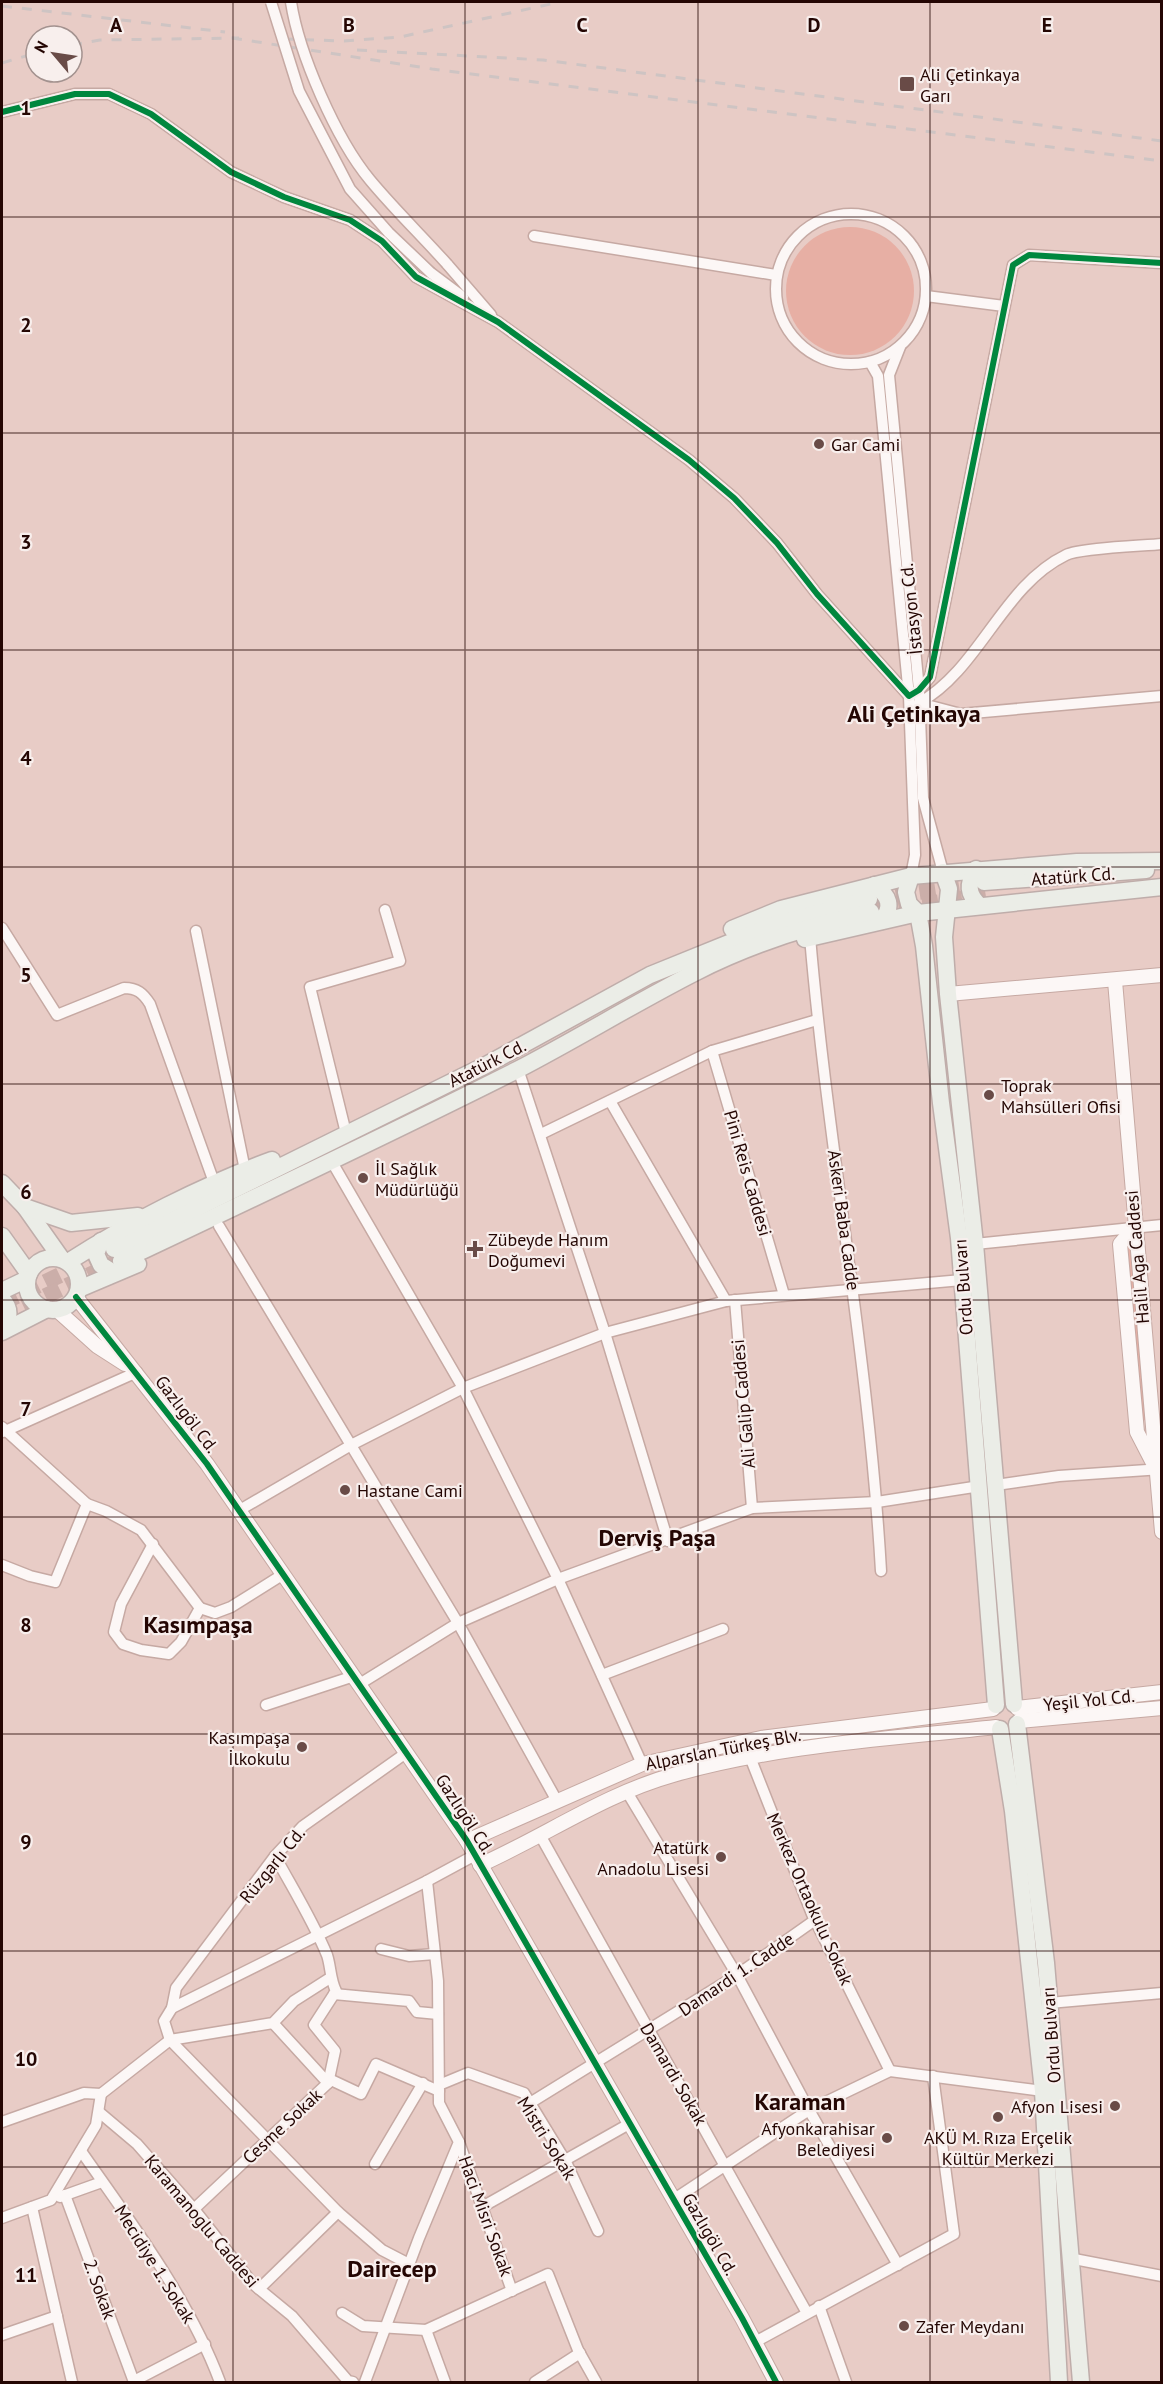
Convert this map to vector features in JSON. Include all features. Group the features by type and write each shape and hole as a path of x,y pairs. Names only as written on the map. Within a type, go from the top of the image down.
{"main road":[{"path":"874,905 918,913 946,909 981,888 1077,862 1161,861"},
{"name":"Atatürk Cd.","path":"981,888 1161,867"},
{"path":"652,996 810,937 874,905 911,876 943,872 981,888 1161,885"},
{"name":"Ordu Bulvarı","path":"943,872 949,889 944,937 948,994 975,1244 988,1486 995,1707 991,1718 998,1728 1013,1811 1043,2091 1059,2382"},
{"name":"Ordu Bulvarı","path":"911,876 906,892 909,904 918,913 935,1026 941,1103 962,1280 1017,1714 1049,2004 1081,2382"},
{"name":"Atatürk Cd.","path":"112,1256 346,1133 486,1065 650,975 695,945 781,909 874,905"},
{"name":"Atatürk Cd.","path":"112,1256 333,1162 518,1069 697,972 762,943 874,905"},
{"path":"25,1207 70,1223 129,1218 159,1210 245,1170 346,1133"},
{"path":"2,1291 28,1277 38,1262 53,1257 64,1260 112,1256 219,1226 298,1186 333,1162"},
{"path":"2,1183 25,1207 64,1260 78,1274 78,1293"},
{"path":"2,1331 71,1303 112,1256 159,1210"},
{"path":"2,1236 28,1277 30,1297 35,1303 52,1309"},
{"path":"2,1299 10,1318 2,1331"},
{"path":"995,1707 1005,1701 1017,1714 1010,1730 998,1728"}],"street":[{"path":"271,2 298,91 350,189 389,233 431,273 689,460 734,498 777,543 817,594 909,696 919,690 930,677 1013,265 1029,255 1161,263"},
{"path":"291,2 315,82 345,143 369,179 498,322"},
{"path":"2,111 75,94 109,94 152,114 231,172 284,197 350,220 382,242 416,278 498,322"},
{"path":"840,215 874,217 897,228 914,247 924,271 926,296 913,332 900,347 870,362 845,365 820,358 799,345 783,324 778,308 776,275 785,251 801,230 824,218 840,215"},
{"path":"534,236 776,275"},
{"path":"926,296 1004,306"},
{"name":"İstasyon Cd.","path":"900,347 889,375 919,690 923,798 943,872"},
{"name":"İstasyon Cd.","path":"870,362 878,376 909,696 915,855 911,876"},
{"path":"919,703 938,693 950,681 998,618 1030,582 1050,564 1068,553 1161,544"},
{"path":"919,703 961,714 1161,696"},
{"path":"346,1133 310,987 400,961 385,910"},
{"path":"2,928 57,1015 124,988 132,988 144,995 175,1070 215,1185"},
{"path":"196,931 245,1170"},
{"name":"Askeri Baba Cadde","path":"810,937 817,1020 853,1288 877,1502 881,1571"},
{"path":"948,994 1115,981 1161,975"},
{"name":"Halil Aga Caddesi","path":"1115,981 1134,1227 1159,1470 1161,1532"},
{"path":"541,1134 712,1051 817,1020"},
{"name":"Pini Reis Caddesi","path":"712,1051 784,1294"},
{"path":"518,1069 605,1333 668,1540"},
{"path":"610,1101 730,1300"},
{"path":"333,1162 463,1388 558,1579 642,1764"},
{"path":"975,1244 1161,1224"},
{"path":"219,1226 353,1444 458,1623 557,1801"},
{"path":"238,1511 353,1444 463,1388 605,1333 730,1300 962,1280"},
{"name":"Gazlıgöl Cd.","path":"78,1293 238,1511 467,1841 776,2382"},
{"name":"Ali Galip Caddesi","path":"730,1300 752,1508"},
{"name":"Gazlıgöl Cd.","path":"52,1309 96,1346 137,1372"},
{"path":"137,1372 3,1430 87,1504 106,1511 141,1530 200,1608 215,1613 223,1610 282,1575"},
{"path":"266,1705 354,1681 458,1623 558,1579 752,1508 877,1502 1059,1476 1159,1470"},
{"path":"2,1565 30,1576 55,1582 87,1504"},
{"path":"153,1544 116,1617 114,1632 118,1640 141,1650 169,1654 181,1642 200,1608"},
{"path":"602,1675 723,1629"},
{"name":"Yeşil Yol Cd.","path":"1017,1714 1161,1692"},
{"name":"Alparslan Türkeş Blv.","path":"467,1841 642,1764 761,1738 995,1707"},
{"name":"Yeşil Yol Cd.","path":"1017,1714 1161,1708"},
{"name":"Alparslan Türkeş Blv.","path":"478,1860 540,1835 627,1792 672,1775 776,1751 998,1728"},
{"name":"Rüzgarlı Cd.","path":"170,2040 164,2021 172,2008 176,1988 276,1856 303,1826 406,1753"},
{"name":"Merkez Ortaokulu Sokak","path":"750,1757 815,1920 890,2072"},
{"path":"627,1792 737,1975 809,2110 898,2265"},
{"name":"Damardi Sokak","path":"540,1835 807,2313"},
{"path":"276,1856 328,1958 330,1978 336,1991 334,1994 409,2001 417,2012 438,2014"},
{"path":"172,2008 427,1881 478,1860"},
{"name":"Haci Misri Sokak","path":"427,1881 435,1954 439,2103 459,2142 512,2291"},
{"name":"Damardi 1. Cadde","path":"530,2103 737,1975 815,1920"},
{"path":"381,1949 409,1956 435,1954"},
{"path":"2,2122 84,2093 101,2094 170,2040 273,2023 294,2001 330,1978"},
{"path":"1049,2004 1161,1993"},
{"name":"Cesme Sokak","path":"194,2209 329,2081 335,2051 314,2025 334,1994"},
{"path":"273,2023 329,2081 360,2094 376,2064 423,2084 439,2088"},
{"path":"170,2040 266,2141 338,2212 382,2250 409,2264"},
{"path":"673,2200 725,2163 809,2110 890,2072 1043,2091"},
{"name":"Mistri Sokak","path":"439,2088 468,2073 524,2093 566,2162 598,2231"},
{"path":"755,2342 954,2234 933,2076"},
{"path":"375,2164 423,2084"},
{"path":"51,2200 96,2125 101,2094"},
{"name":"Karamanoglu Caddesi","path":"99,2112 137,2145 194,2209 259,2289 292,2316 348,2381 353,2382"},
{"path":"482,2207 566,2162 629,2124"},
{"path":"365,2382 409,2264 459,2142"},
{"name":"Mecidiye 1. Sokak","path":"81,2151 138,2233 206,2344 220,2382"},
{"path":"2,2218 102,2182"},
{"name":"2. Sokak","path":"65,2195 134,2382"},
{"path":"32,2206 72,2382"},
{"path":"259,2289 338,2212"},
{"path":"1069,2258 1161,2276"},
{"path":"342,2313 363,2326 426,2330 548,2274 580,2354 596,2382"},
{"path":"819,2306 846,2382"},
{"path":"2,2335 57,2316"},
{"path":"426,2330 445,2382"},
{"path":"134,2382 206,2344"},
{"path":"535,2382 580,2354"}],"shaded area":[{"path":"850,227 875,231 896,245 910,266 914,291 910,316 896,337 875,351 850,355 825,351 804,337 790,316 786,291 790,266 804,245 825,231"},
{"path":"1137,1246 1151,1421 1136,1419 1120,1247"}],"tunnel":[{"path":"872,899 983,882"},
{"path":"875,912 986,895"},
{"path":"2,1303 114,1249"},
{"path":"2,1317 117,1262"}],"railway":[{"path":"284,39 344,41 400,37 560,2"},
{"path":"2,6 225,32"},
{"path":"232,38 432,69 1162,161"},
{"path":"84,43 100,40 239,38"},
{"path":"357,50 543,60 1162,141"},
{"path":"2,63 24,57"}],"cycle path":[{"path":"2,112 75,94 109,94 151,114 231,172 284,197 350,220 382,241 416,277 498,322 689,460 734,498 777,543 817,594 909,696 919,690 930,677 1013,265 1029,255 1162,263"},
{"path":"76,1297 207,1464 467,1841 742,2318 776,2382"}],"place":[{"name":"Ali Çetinkaya Garı","path":"907,84"},
{"name":"Gar Cami","path":"819,444"},
{"name":"Toprak Mahsülleri Ofisi","path":"989,1095"},
{"name":"İl Sağlık Müdürlüğü","path":"363,1178"},
{"name":"Zübeyde Hanım Doğumevi","path":"475,1249"},
{"name":"Hastane Cami","path":"345,1490"},
{"name":"Kasımpaşa İlkokulu","path":"302,1747"},
{"name":"Atatürk Anadolu Lisesi","path":"721,1857"},
{"name":"Afyon Lisesi","path":"1115,2106"},
{"name":"AKÜ M. Rıza Erçelik Kültür Merkezi","path":"998,2117"},
{"name":"Afyonkarahisar Belediyesi","path":"887,2138"},
{"name":"Zafer Meydanı","path":"904,2326"}],"district":[{"name":"Ali Çetinkaya","path":"914,713"},
{"name":"Derviş Paşa","path":"657,1537"},
{"name":"Kasımpaşa","path":"198,1624"},
{"name":"Karaman","path":"800,2101"},
{"name":"Dairecep","path":"392,2268"}]}
